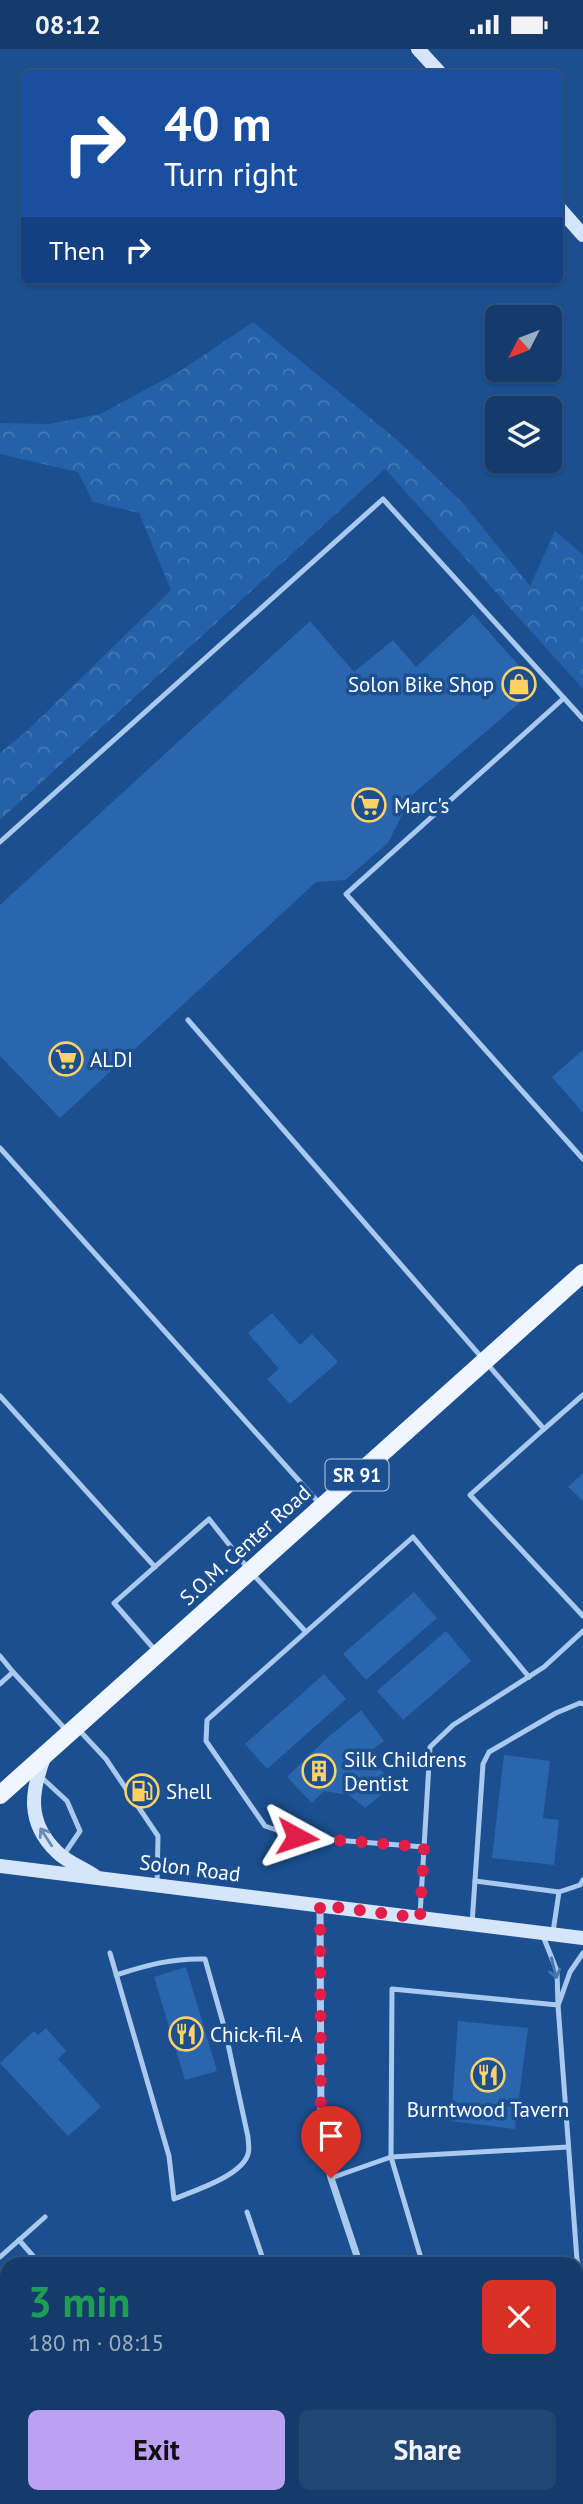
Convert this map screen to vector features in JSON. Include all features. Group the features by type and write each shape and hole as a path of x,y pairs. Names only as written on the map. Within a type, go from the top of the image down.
{"main road":[{"name":"S.O.M. Center Road","path":"0,1795 583,1273"}],"street":[{"path":"418,49 437,70"},
{"path":"563,212 583,235"},
{"path":"46,1754 38,1774 33,1808 42,1833 63,1856 99,1878"},
{"name":"Solon Road","path":"0,1866 583,1938"},
{"path":"320,1905 321,2130 331,2178 357,2257"}],"lane":[{"path":"0,842 383,499 583,719"},
{"path":"564,698 346,894 583,1159"},
{"path":"188,1020 544,1429"},
{"path":"0,1148 323,1506"},
{"path":"583,1395 470,1495 583,1616"},
{"path":"0,1396 155,1567"},
{"path":"158,1653 114,1603 209,1519 250,1570 306,1632"},
{"path":"424,1847 297,1837 265,1826 206,1741 207,1720 413,1537 529,1677"},
{"path":"420,1918 430,1747 453,1724 544,1667 583,1631"},
{"path":"0,1656 13,1672 106,1759 158,1836 157,1885"},
{"path":"0,1684 13,1672"},
{"path":"472,1924 483,1764 489,1752 556,1713 580,1703 583,1705"},
{"path":"38,1774 67,1801 80,1831 63,1856"},
{"path":"475,1881 559,1892 580,1885 583,1880"},
{"path":"559,1892 547,1934 556,1971 577,2257"},
{"path":"110,1953 116,1975 169,2156 174,2199 216,2182 239,2168 248,2155 248,2137 214,1984 205,1959 183,1958 154,1963 116,1975"},
{"path":"558,2005 570,1972 583,1954"},
{"path":"421,2257 391,2157 392,1989 558,2005"},
{"path":"331,2178 391,2157 568,2147"},
{"path":"247,2212 262,2257"},
{"path":"0,2257 45,2217"},
{"path":"19,2240 34,2257"}],"green space":[{"path":"253,322 396,439 463,503 530,586 555,531 583,555 583,689 385,469 0,820 0,753 29,729 171,590 139,513 93,502 78,472 0,454 0,423 49,424 100,414 180,371"}],"building":[{"path":"473,614 538,687 412,795 388,843 345,880 316,882 60,1118 0,1056 0,905 310,621 354,672 393,640 416,667"},
{"path":"583,1050 583,1113 552,1077"},
{"path":"272,1313 300,1345 312,1334 338,1362 290,1404 267,1379 279,1369 248,1333"},
{"path":"583,1473 583,1501 568,1487"},
{"path":"414,1592 437,1618 366,1680 343,1654"},
{"path":"446,1631 471,1661 403,1720 377,1691"},
{"path":"324,1674 346,1699 267,1769 245,1744"},
{"path":"361,1710 384,1741 366,1754 394,1784 365,1808 349,1795 324,1791 312,1803 287,1777"},
{"path":"504,1755 550,1761 543,1818 559,1820 554,1865 492,1858"},
{"path":"186,1967 217,2071 185,2080 154,1977"},
{"name":"Burntwood Tavern","path":"458,2021 528,2028 515,2129 451,2121"},
{"path":"46,2028 66,2051 58,2059 101,2107 68,2136 0,2063 34,2031 38,2035"}],"place":[{"name":"Solon Bike Shop","path":"519,684"},
{"name":"Marc's","path":"369,805"},
{"name":"ALDI","path":"66,1059"},
{"name":"Silk Childrens Dentist","path":"319,1771"},
{"name":"Shell","path":"142,1791"},
{"name":"Chick-fil-A","path":"186,2034"},
{"name":"Burntwood Tavern","path":"488,2075"}],"route":[{"path":"297,1837 424,1847 420,1918 320,1905 321,2130 331,2178"}]}
